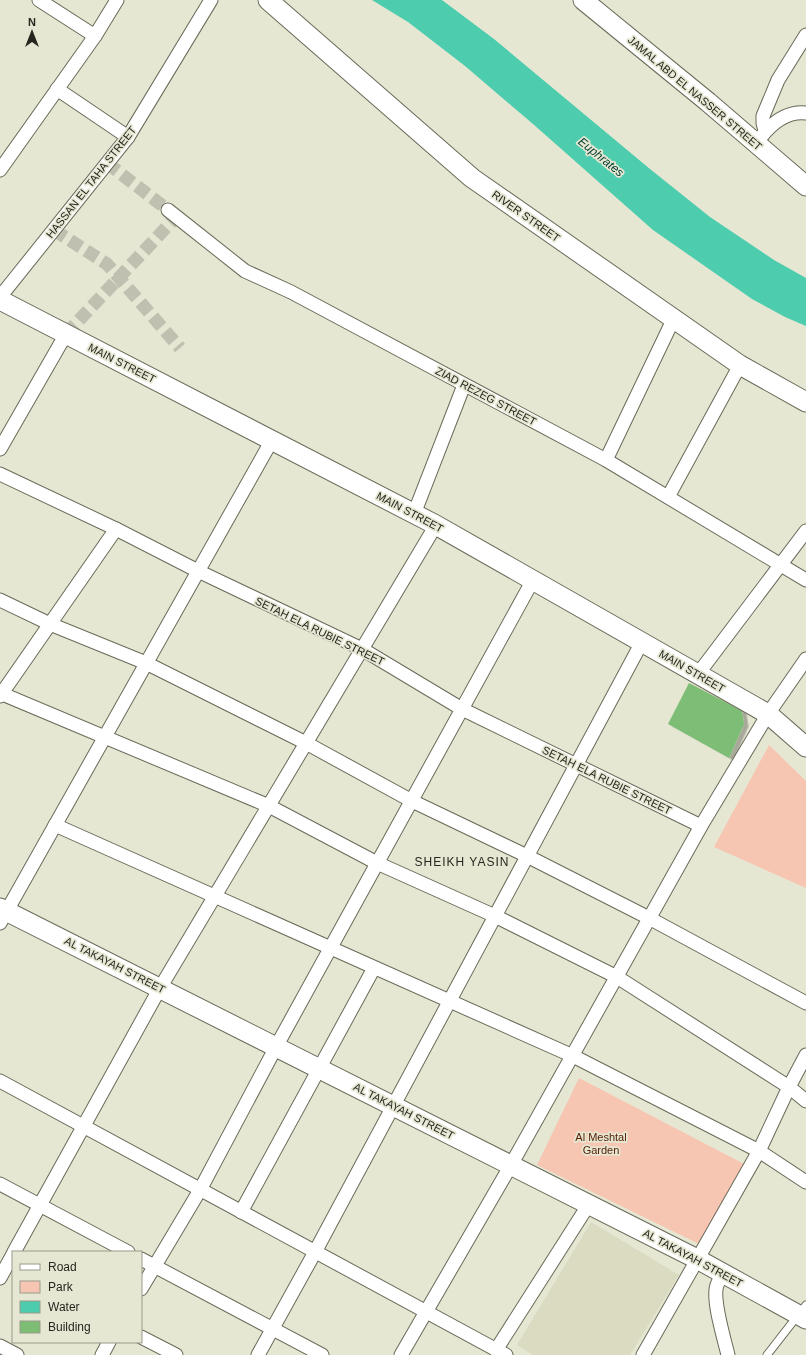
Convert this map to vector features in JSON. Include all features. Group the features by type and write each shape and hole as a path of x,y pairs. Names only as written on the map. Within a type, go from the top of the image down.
{"street":[{"path":"39,0 95,36"},
{"path":"0,170 95,36 117,0"},
{"name":"HASSAN EL TAHA STREET","path":"0,298 128,136 211,0"},
{"name":"RIVER STREET","path":"268,0 472,178 740,365 806,402"},
{"name":"JAMAL ABD EL NASSER STREET","path":"583,0 760,137 806,186"},
{"path":"760,137 763,116 778,80 806,35"},
{"path":"57,89 128,136"},
{"path":"760,137 775,122 786,115 806,113"},
{"name":"ZIAD REZEG STREET","path":"168,210 246,271 291,292 606,460 806,580"},
{"name":"MAIN STREET","path":"0,298 66,334 436,525 768,714 806,747"},
{"path":"606,460 674,318"},
{"path":"0,449 66,334"},
{"path":"668,497 740,365"},
{"path":"414,514 464,385"},
{"path":"2,914 55,824 272,440"},
{"name":"SETAH ELA RUBIE STREET","path":"0,474 362,649 462,709 701,826"},
{"path":"15,1251 160,988 436,525"},
{"path":"116,529 1,694 105,736 269,806 377,863 495,916 617,977 789,1087 806,1101"},
{"path":"698,674 806,531"},
{"path":"142,1287 200,1190 330,948 533,580"},
{"path":"0,600 50,624 146,663 306,743 412,801 527,856 649,918 806,1003"},
{"path":"258,1355 315,1252 642,642"},
{"path":"401,1355 573,1056 701,826 768,714 806,659"},
{"path":"55,824 215,897 573,1056 759,1151 806,1182"},
{"name":"AL TAKAYAH STREET","path":"2,914 160,988 804,1313"},
{"path":"241,1212 374,968"},
{"path":"643,1355 759,1151 806,1055"},
{"path":"0,1081 501,1352 589,1204"},
{"path":"0,1184 126,1251"},
{"path":"5,1270 12,1257"},
{"path":"142,1260 322,1355"},
{"path":"723,1273 718,1281 716,1303 728,1355"},
{"path":"142,1338 176,1355"},
{"path":"102,1355 108,1343"},
{"path":"0,1346 17,1355"}],"lane":[{"path":"767,1355 804,1313"}],"shaded area":[{"path":"591,1222 679,1275 630,1355 533,1355 517,1345"}],"green space":[{"path":"769,745 806,781 806,888 714,847"},
{"name":"Al Meshtal Garden","path":"579,1078 746,1165 699,1244 537,1165"}],"water":[{"name":"Euphrates","path":"372,0 442,0 494,39 710,217 774,260 806,278 806,326 785,317 752,299 653,230 465,66 408,22"}],"building":[{"path":"689,683 742,711 744,724 729,758 668,724"}],"tunnel":[{"path":"107,163 168,210"},
{"path":"66,334 176,217"},
{"path":"54,230 107,264 180,348"}],"district":[{"name":"SHEIKH YASIN","path":"462,862"}]}
